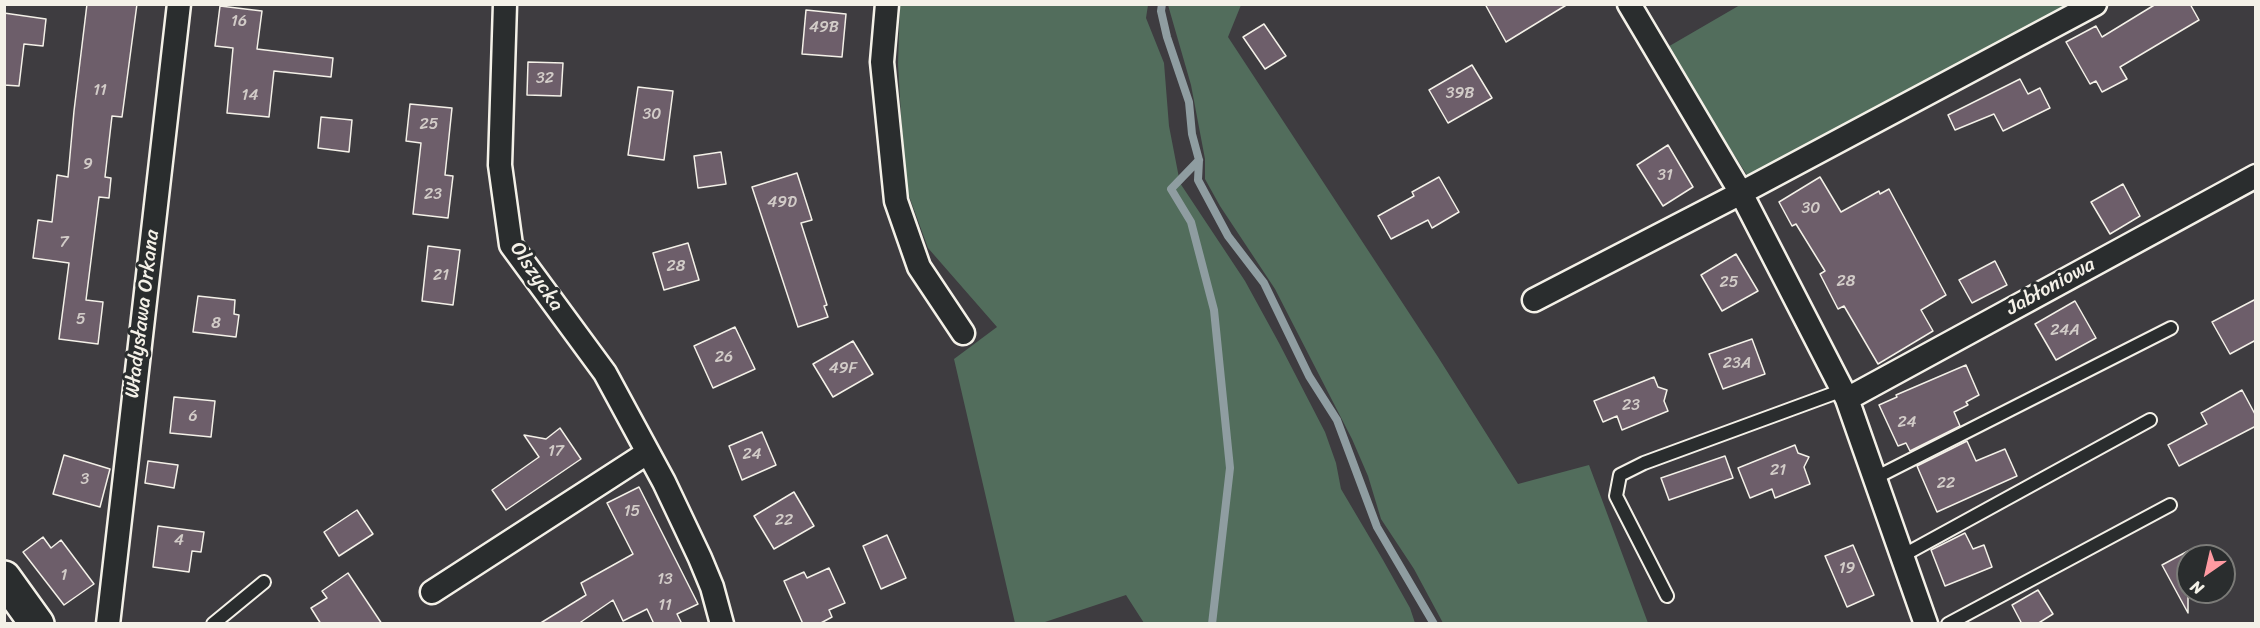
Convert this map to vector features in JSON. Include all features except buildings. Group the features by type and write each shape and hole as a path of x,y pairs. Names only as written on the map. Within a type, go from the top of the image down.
{"street":[{"name":"Władysława Orkana","path":"108,624 179,4"},
{"name":"Olszycka","path":"505,4 500,165 511,245 605,373 700,558 720,623"},
{"path":"887,4 882,63 896,201 919,267 963,333"},
{"path":"1629,4 1741,193 1845,395 1926,624"},
{"path":"1534,300 1741,193 2095,4"},
{"name":"Jabłoniowa","path":"1845,395 2256,176"},
{"path":"432,592 647,453"},
{"path":"4,578 36,624"}],"lane":[{"path":"1875,478 2171,328"},
{"path":"1667,596 1616,496 1620,475 1644,463 1845,395"},
{"path":"1902,556 2150,420"},
{"path":"1948,624 2170,505"},
{"path":"213,624 264,582"}],"green space":[{"path":"900,5 1148,5 1146,18 1164,63 1169,126 1180,183 1245,281 1279,343 1325,432 1336,463 1341,489 1410,608 1415,623 1144,623 1126,595 1042,623 1015,623 954,359 997,327 928,248 905,185 898,64"},
{"path":"1168,5 1241,5 1228,37 1438,357 1518,484 1589,465 1648,623 1443,623 1414,569 1381,519 1368,476 1352,439 1275,289 1220,206 1205,179 1205,159 1191,85"},
{"path":"1740,5 2066,5 1891,103 1747,175 1666,48"}],"waterway":[{"path":"1162,4 1161,11 1167,37 1189,102 1192,134 1199,160 1198,180 1228,236 1264,283 1309,376 1337,420 1377,527 1434,624"},
{"path":"1199,160 1171,189 1191,222 1214,310 1230,468 1212,624"}]}
